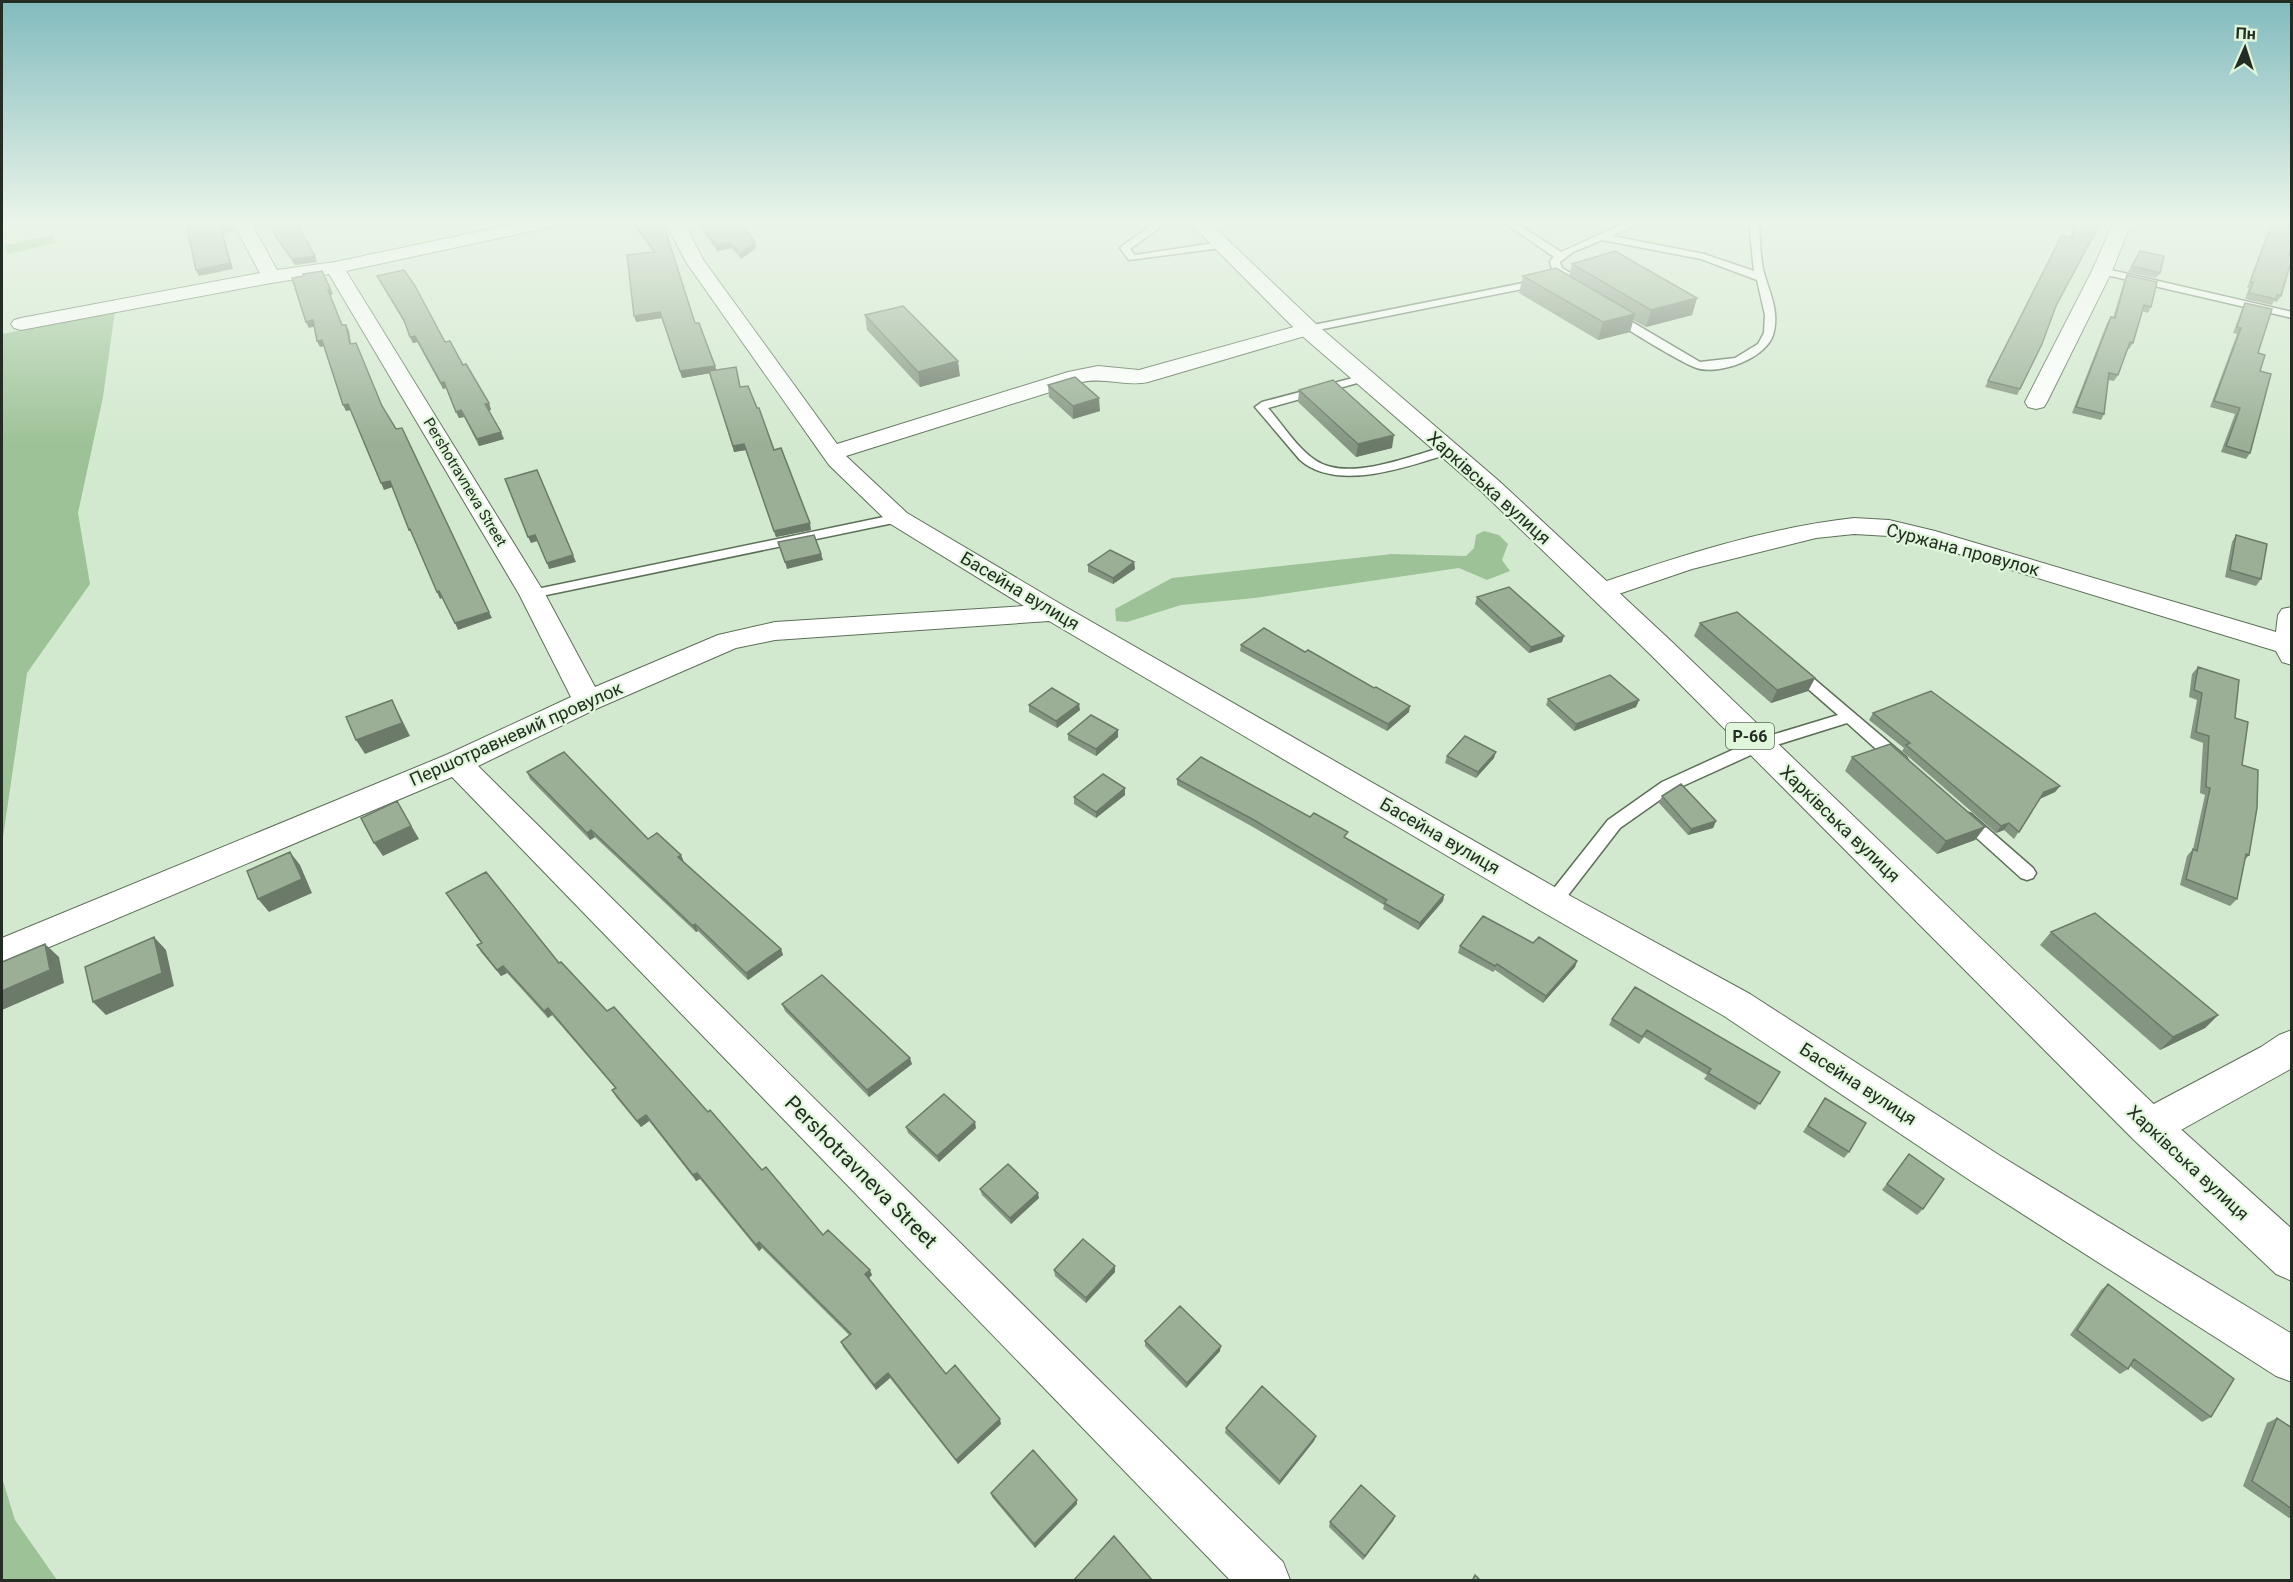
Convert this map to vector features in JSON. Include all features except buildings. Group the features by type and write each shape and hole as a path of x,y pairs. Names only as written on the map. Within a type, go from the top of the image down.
{"main road":[{"name":"Харківська вулиця","path":"1275,297 1308,329 1490,486 2149,1127 2292,1259"}],"street":[{"path":"21,324 166,297"},
{"name":"Pershotravneva Street","path":"352,297 532,594 588,701"},
{"name":"Басейна вулиця","path":"720,297 831,453 898,518 1054,612 1553,902 1737,1005 1985,1168 2292,1360"},
{"path":"2036,402 2089,297"},
{"path":"831,453 1076,376 1098,372 1140,377 1308,329"},
{"name":"Суржана провулок","path":"1600,592 1683,563 1816,530 1854,526 1889,528 1926,536 2290,651"},
{"name":"Першотравневий провулок","path":"2,953 318,819 457,763 588,701 728,641 775,632 1054,612"},
{"path":"2290,651 2292,615"},
{"name":"Pershotravneva Street","path":"457,763 1265,1581"},
{"path":"2149,1127 2286,1059"}],"lane":[{"path":"1308,329 1484,297"},
{"path":"1604,310 1698,365 1717,365 1738,361 1762,346 1769,333 1767,297"},
{"path":"2214,297 2292,315"},
{"path":"1364,378 1261,407 1312,464 1332,470 1372,470 1399,466 1447,450"},
{"path":"532,594 898,518"},
{"path":"1783,659 1912,771"},
{"path":"1553,902 1614,824 1668,786 1758,745 1850,717"},
{"path":"1956,810 2027,873"}],"shaded area":[{"path":"115,311 103,397 78,513 90,584 27,673 2,844 2,334"},
{"path":"1484,531 1499,535 1508,544 1502,560 1510,571 1487,580 1459,568 1255,598 1181,605 1127,622 1116,621 1115,609 1172,578 1392,554 1466,556 1474,548 1476,535"},
{"path":"2,1478 15,1520 57,1580 2,1580"}]}
